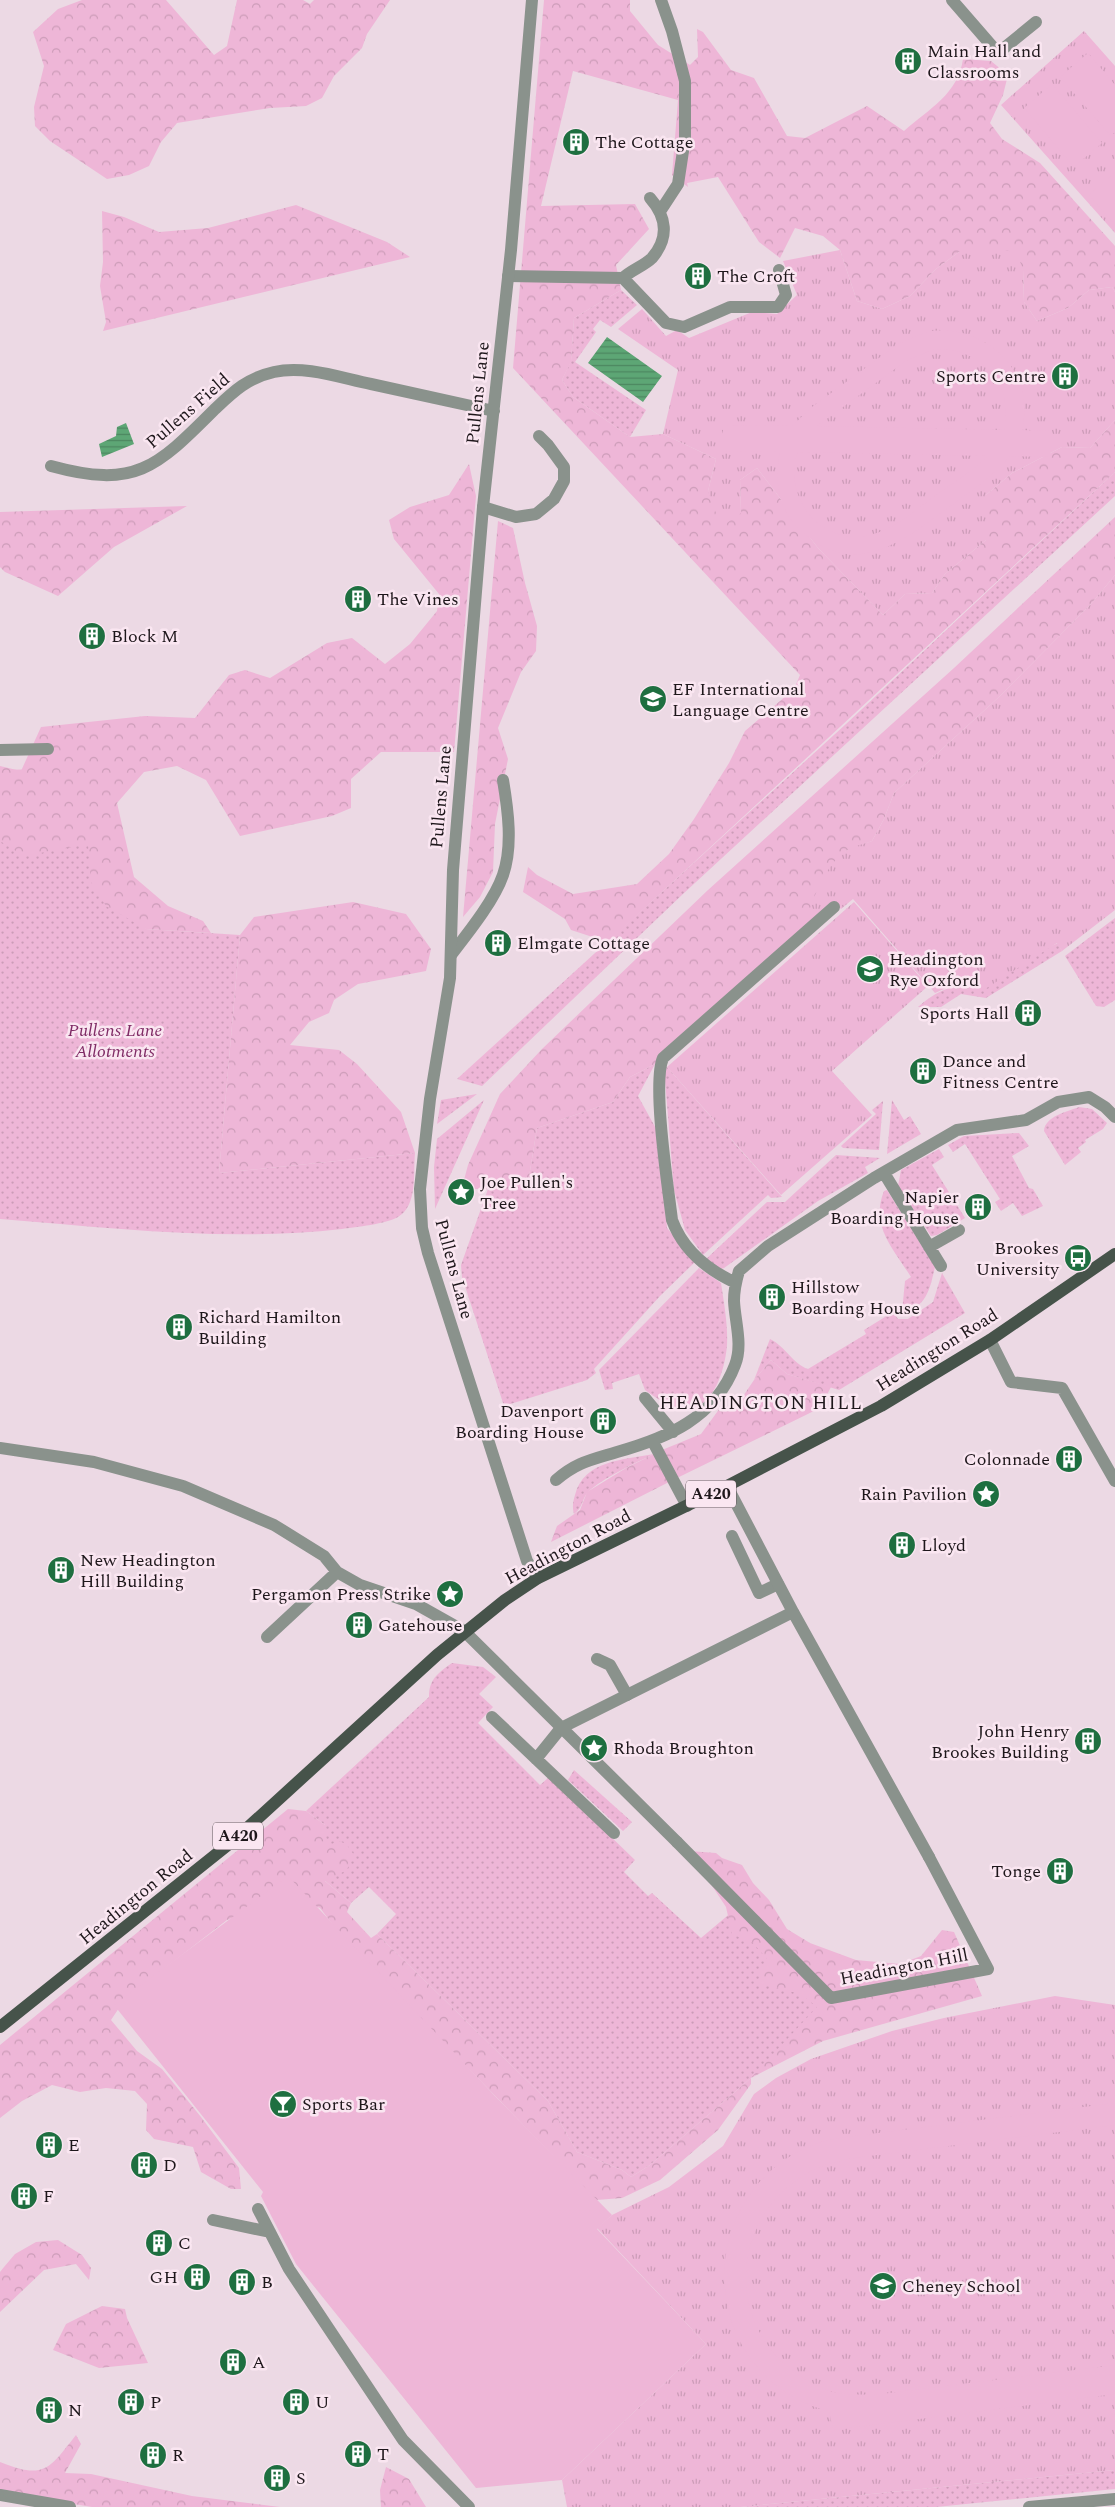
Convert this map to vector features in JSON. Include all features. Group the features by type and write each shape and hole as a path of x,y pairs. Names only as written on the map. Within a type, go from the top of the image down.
{"main road":[{"name":"Headington Road","path":"0,2027 234,1840 464,1631 538,1578 687,1506 860,1418 990,1340 1115,1254"}],"street":[{"name":"Pullens Lane","path":"532,0 508,276 483,507 452,870 451,955 424,1140 420,1189 422,1228 431,1261 527,1561 538,1578"},
{"path":"661,0 672,31 685,81 685,138 678,184 661,210"},
{"path":"952,0 998,53 1036,22"},
{"path":"508,276 622,278 651,258 658,246 665,222 661,210 650,198"},
{"path":"622,278 666,323 684,327 730,307 778,307 786,295 779,270"},
{"name":"Pullens Field","path":"51,466 98,476 119,476 139,471 157,462 236,388 274,372 313,372 494,411"},
{"path":"483,507 516,516 536,514 554,499 564,481 564,467 539,436"},
{"path":"0,750 48,749"},
{"path":"451,955 476,921 502,876 508,855 507,803 503,780"},
{"path":"736,1283 700,1262 675,1228 672,1220 660,1100 659,1067 663,1058 834,907"},
{"path":"556,1480 572,1466 653,1442 690,1423 711,1405 736,1364 739,1339 734,1300 739,1271 768,1246 884,1172 957,1130 1026,1120 1058,1102 1089,1097 1105,1107 1115,1117"},
{"path":"884,1172 941,1266"},
{"path":"929,1246 959,1230"},
{"path":"990,1340 1011,1382 1062,1388 1115,1481"},
{"path":"645,1398 673,1432"},
{"path":"653,1442 687,1506"},
{"name":"Headington Hill","path":"0,1448 94,1462 183,1486 274,1525 324,1556 337,1572 360,1585 416,1604 464,1631 831,1998 988,1969 793,1612 727,1486"},
{"path":"732,1536 759,1593 778,1584"},
{"path":"266,1637 337,1572"},
{"path":"536,1759 561,1728 793,1612"},
{"path":"597,1659 610,1665 627,1695"},
{"path":"492,1717 614,1833"},
{"path":"258,2209 289,2268 404,2440 469,2507"},
{"path":"213,2220 270,2232"},
{"path":"0,2495 70,2507"},
{"path":"1028,2507 1115,2499"}],"green space":[{"path":"82,0 166,0 214,55 227,46 237,0 303,0 310,4 314,0 390,0 367,34 362,48 334,76 322,98 306,106 270,108 177,123 161,142 149,166 129,175 107,179 50,141 35,126 34,107 44,66 33,32 58,9"},
{"path":"544,0 630,0 630,11 658,45 690,65 698,57 697,29 703,32 731,70 754,78 787,136 805,138 867,106 904,131 949,91 960,71 963,59 991,61 1008,75 1003,95 990,123 1002,139 1040,163 1115,246 1115,292 1112,287 1089,290 1068,308 1037,321 1024,302 1023,270 959,252 936,269 910,296 882,309 857,301 840,250 823,236 795,228 780,258 759,242 718,177 687,183 688,187 672,175 678,100 573,71 541,206 635,204 649,229 616,265 621,290 574,318 571,362 562,380 573,397 630,437 663,434 716,459 708,491 741,513 740,480 757,468 818,548 883,615 905,594 932,593 945,574 986,540 986,495 1012,473 1062,447 1090,448 1115,420 1115,472 608,942 571,930 565,919 523,892 528,867 537,875 573,894 637,884 669,854 694,819 729,763 745,731 794,689 800,675 513,368"},
{"path":"1084,31 1115,66 1115,233 1001,105"},
{"path":"1088,53 1115,85 1115,132 1111,136 1060,77"},
{"path":"1052,84 1102,143 1074,167 1024,108"},
{"path":"1115,172 1115,225 1089,195"},
{"path":"296,205 387,242 410,257 103,331 106,322 100,286 103,262 102,211 124,217 159,232 208,228"},
{"path":"993,247 1017,253 1023,270 1024,302 1037,321 1068,308 1089,290 1112,287 1115,292 1115,420 1090,448 1062,447 1012,473 986,495 986,540 945,574 932,593 905,594 883,615 818,548 757,468 740,480 741,513 721,527 708,491 716,459 663,434 678,370 618,329 642,309 666,336 677,330 689,338 752,312 777,314 797,295 783,261 840,250 857,301 882,309 910,296 936,269 959,252"},
{"path":"621,290 637,305 611,327 600,320 593,329 596,332 575,362 646,410 630,437 573,397 562,380 571,361 574,318"},
{"path":"946,330 965,334 996,350 1008,362 1017,376 1022,392 1024,410 1022,430 1050,431 1050,457 1010,456 983,482 934,518 897,542 879,550 860,554 840,553 821,545 800,530 782,503 778,483 780,452 723,451 723,425 792,426 812,407 898,344 929,331","holes":["946,349 961,352 974,358 994,376 1001,387 1005,400 1004,430 817,426 906,361 932,350","798,452 987,456 988,456 970,472 890,528 864,536 850,537 835,533 821,526 804,507 798,494 794,473"]},
{"path":"469,464 476,496 454,752 381,752 351,779 351,808 332,816 240,836 206,780 177,766 144,772 117,803 134,877 168,906 203,921 211,933 146,929 106,906 91,882 88,844 24,856 0,841 0,766 21,771 41,727 145,716 195,718 229,675 245,670 270,678 327,643 352,638 385,664 410,644 437,611 439,594 394,539 389,520 410,507 449,495"},
{"path":"1115,472 1115,496 683,894 482,1086 457,1079 846,724"},
{"path":"187,506 114,547 58,596 5,572 0,567 0,512"},
{"path":"1115,517 1115,575 1091,604 1000,696 894,793 884,819 872,841 846,851 806,925 655,1064 630,1077 613,1102 537,1128 528,1183 488,1189 473,1189 457,1206 468,1165 500,1094 542,1049 708,890 954,668"},
{"path":"498,521 513,528 537,626 536,651 521,672 498,728 508,759 495,824 493,872 480,897 463,917"},
{"path":"1115,575 1115,910 1062,951 1057,943 982,991 969,986 959,985 948,987 935,993 853,899 841,909 834,902 806,925 815,895 832,865 846,851 872,841 884,819 894,793 1000,696 1091,604"},
{"name":"Pullens Lane Allotments","path":"85,768 146,929 240,935 219,1173 415,1153 412,1197 409,1205 398,1217 379,1223 342,1229 257,1234 128,1230 0,1219 0,770"},
{"path":"353,902 406,914 431,949 426,971 358,984 334,1000 329,1013 309,1022 290,1045 339,1050 357,1064 401,1112 415,1153 219,1173 240,935 254,917"},
{"path":"854,902 928,986 832,1071 872,1115 781,1195 667,1067"},
{"path":"1115,918 1115,1000 1104,1007 1096,1006 1065,956"},
{"path":"1058,943 1062,951 986,998 961,994 941,1007 918,1007 942,991 954,986 969,984"},
{"path":"655,1064 638,1096 659,1134 667,1228 695,1262 660,1296 594,1369 596,1373 587,1380 504,1406 462,1277 461,1265 488,1189 528,1183 537,1128 613,1102 630,1077"},
{"path":"664,1067 667,1067 782,1197 771,1198 768,1195 703,1255 685,1230 674,1190"},
{"path":"477,1094 437,1124 441,1100"},
{"path":"484,1100 435,1209 434,1167 437,1139"},
{"path":"892,1100 904,1120 910,1116 921,1134 887,1154"},
{"path":"883,1101 879,1150 843,1148 841,1146 876,1114 872,1110"},
{"path":"1079,1107 1092,1109 1107,1123 1103,1129 1085,1140 1086,1142 1078,1148 1081,1152 1065,1165 1044,1131 1045,1126 1052,1118"},
{"path":"1019,1133 1029,1146 1012,1156 1029,1188 1033,1189 1043,1206 1022,1216 1013,1203 1001,1211 995,1202 1000,1199 965,1144 953,1152 948,1145 964,1136"},
{"path":"939,1149 944,1157 932,1165 965,1218 937,1235 931,1236 898,1186 901,1170"},
{"path":"836,1155 880,1158 865,1167 868,1173 818,1201 724,1268 721,1269 705,1260 767,1202 785,1202"},
{"path":"887,1190 935,1267 929,1289 922,1302 910,1310 902,1312 905,1281 911,1277 891,1246 882,1226 880,1204 884,1191"},
{"path":"699,1268 721,1283 726,1314 726,1355 715,1389 700,1405 690,1408 679,1408 661,1401 645,1390 639,1374 612,1383 613,1389 605,1390 599,1370"},
{"path":"942,1273 965,1313 839,1390 787,1374 771,1360 754,1380 770,1339 803,1367 808,1369 866,1334 864,1330 893,1312 898,1319 908,1319 933,1302"},
{"path":"771,1360 787,1374 831,1387 820,1408 677,1478 662,1450 701,1434 723,1404 733,1411 754,1380"},
{"path":"654,1454 594,1487 586,1494 579,1509 574,1514 573,1504 580,1483 596,1468 618,1460"},
{"path":"654,1454 669,1482 551,1542 557,1526 580,1510 587,1492 626,1468"},
{"path":"452,1663 483,1667 496,1677 479,1694 493,1707 478,1723 540,1785 548,1778 552,1780 635,1860 624,1872 648,1896 652,1893 701,1938 733,1911 829,2006 751,2078 650,2165 631,2177 622,2170 577,2152 548,2101 377,1934 396,1914 369,1887 351,1903 324,1880 325,1825 306,1811 429,1697 429,1691 435,1677"},
{"path":"574,1770 632,1822 623,1831 568,1780"},
{"path":"288,1809 306,1811 325,1825 327,1846 339,1841 346,1844 353,1853 347,1870 325,1881 351,1903 347,1912 371,1938 377,1934 548,2101 577,2152 622,2170 631,2177 650,2165 751,2078 751,2084 718,2130 660,2180 622,2198 596,2200 347,1943 320,1908 292,1898 227,1920 125,1999 111,2020 137,2051 162,2069 201,2117 239,2168 241,2189 231,2189 201,2172 193,2147 154,2139 146,2130 147,2104 135,2091 106,2088 80,2092 52,2085 22,2101 0,2118 0,2045"},
{"path":"689,1851 716,1853 722,1858 742,1865 753,1883 769,1900 787,1929 810,1943 856,1960 900,1964 921,1956 942,1930 954,1932 982,1996 823,2041 751,2078 817,2007 801,1994 760,1984 759,1972 769,1961 753,1943 732,1934 726,1907"},
{"path":"288,1876 494,2095 612,2215 597,2229 706,2344 562,2480 476,2488 296,2264 261,2196 263,2192 114,2005"},
{"name":"Cheney School","path":"1055,1996 1115,2005 1115,2470 740,2507 567,2507 562,2480 706,2344 597,2228 612,2215 669,2187 723,2146 754,2094 776,2078 811,2059 892,2031 944,2018"},
{"path":"1115,2103 1115,2125 861,2157 834,2162 817,2168 794,2182 774,2202 759,2224 749,2249 746,2275 748,2301 757,2326 771,2349 796,2373 813,2384 832,2392 873,2395 1115,2365 1115,2394 833,2430 829,2411 809,2405 791,2396 774,2384 759,2369 740,2340 728,2309 724,2276 728,2243 739,2212 757,2185 782,2162 816,2144 839,2138"},
{"path":"58,2240 82,2255 91,2268 89,2280 76,2264 44,2270 0,2312 0,2272 4,2267 15,2254 36,2242"},
{"path":"102,2306 125,2309 127,2318 148,2363 99,2368 53,2350 66,2324"},
{"path":"76,2435 81,2444 65,2473 91,2474 192,2496 280,2507 92,2507 0,2492 0,2462 27,2470 45,2468 59,2456"},
{"path":"386,2467 409,2479 426,2507 381,2507 380,2490"},
{"path":"1115,2470 1115,2489 936,2507 740,2507"}],"shaded area":[{"path":"607,337 662,376 643,402 588,363"},
{"path":"126,423 134,444 102,457 99,444 116,436 117,427"}],"place":[{"name":"Main Hall and Classrooms","path":"908,61"},
{"name":"The Cottage","path":"576,142"},
{"name":"The Croft","path":"698,276"},
{"name":"Sports Centre","path":"1065,376"},
{"name":"The Vines","path":"358,599"},
{"name":"Block M","path":"92,636"},
{"name":"EF International Language Centre","path":"653,699"},
{"name":"Elmgate Cottage","path":"498,943"},
{"name":"Headington Rye Oxford","path":"870,969"},
{"name":"Sports Hall","path":"1028,1013"},
{"name":"Dance and Fitness Centre","path":"923,1071"},
{"name":"Joe Pullen's Tree","path":"461,1192"},
{"name":"Napier Boarding House","path":"978,1207"},
{"name":"Brookes University","path":"1078,1258"},
{"name":"Hillstow Boarding House","path":"772,1297"},
{"name":"Richard Hamilton Building","path":"179,1327"},
{"name":"Davenport Boarding House","path":"603,1421"},
{"name":"Colonnade","path":"1069,1459"},
{"name":"Rain Pavilion","path":"986,1494"},
{"name":"Lloyd","path":"902,1545"},
{"name":"New Headington Hill Building","path":"61,1570"},
{"name":"Pergamon Press Strike","path":"450,1594"},
{"name":"Gatehouse","path":"359,1625"},
{"name":"John Henry Brookes Building","path":"1088,1741"},
{"name":"Rhoda Broughton","path":"594,1748"},
{"name":"Tonge","path":"1060,1871"},
{"name":"Sports Bar","path":"283,2104"},
{"name":"E","path":"49,2145"},
{"name":"D","path":"144,2165"},
{"name":"F","path":"24,2196"},
{"name":"C","path":"159,2243"},
{"name":"GH","path":"197,2277"},
{"name":"B","path":"242,2282"},
{"name":"Cheney School","path":"883,2286"},
{"name":"A","path":"233,2362"},
{"name":"P","path":"131,2402"},
{"name":"U","path":"296,2402"},
{"name":"N","path":"49,2410"},
{"name":"T","path":"358,2454"},
{"name":"R","path":"153,2455"},
{"name":"S","path":"277,2478"}],"district":[{"name":"HEADINGTON HILL","path":"761,1403"}]}
